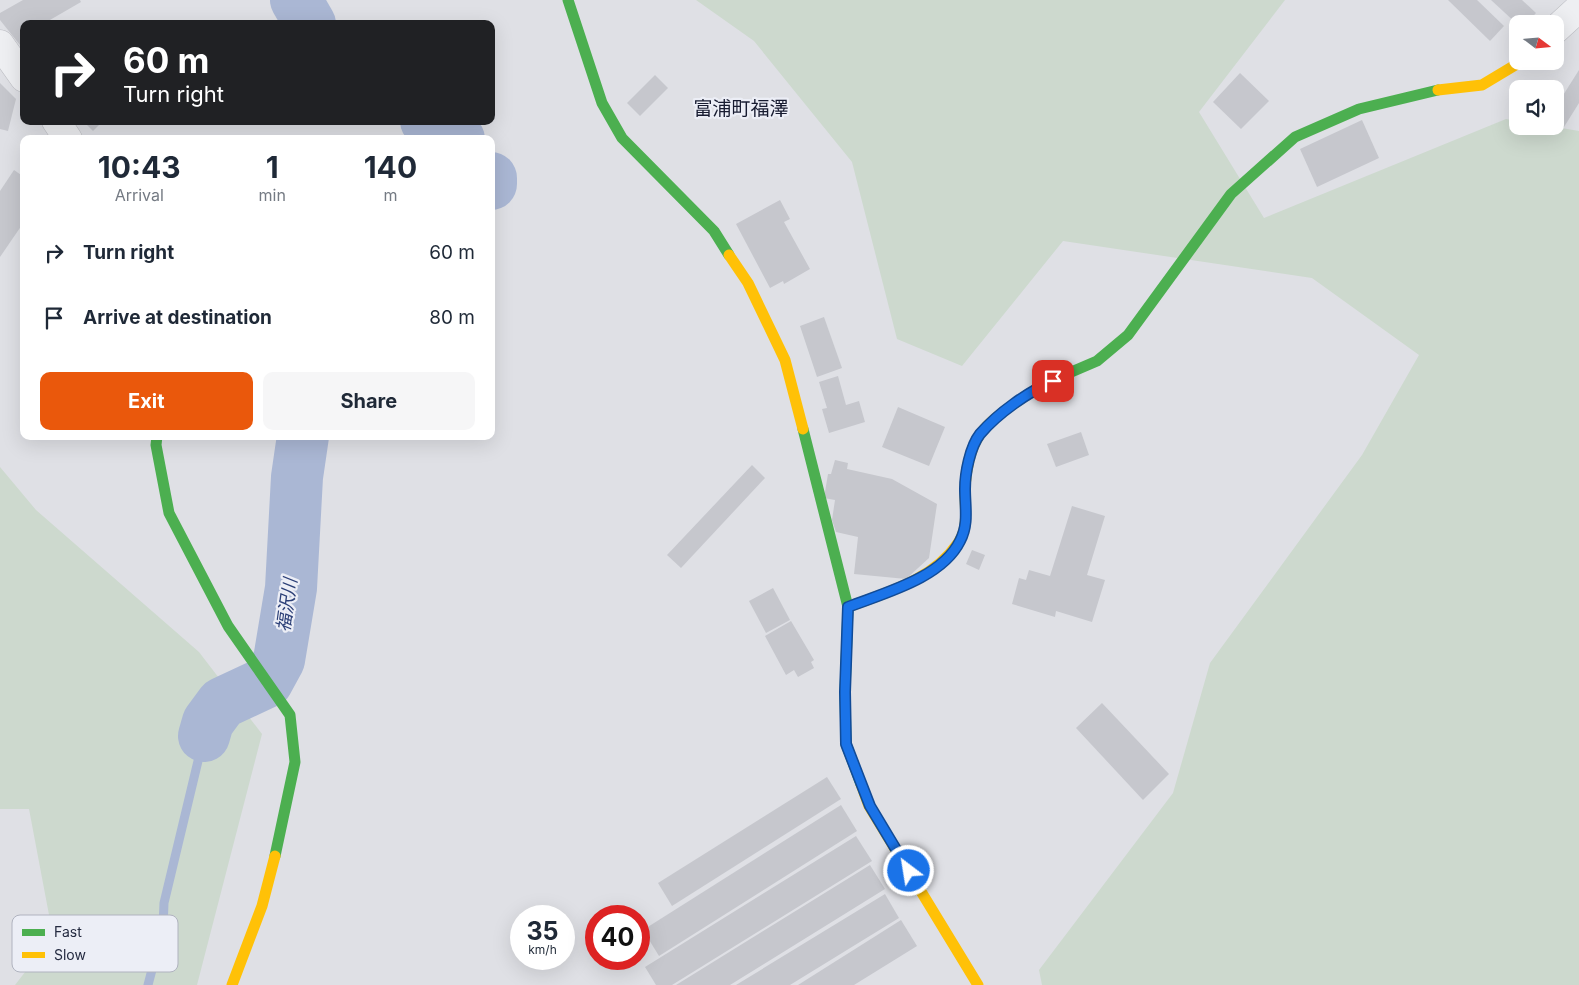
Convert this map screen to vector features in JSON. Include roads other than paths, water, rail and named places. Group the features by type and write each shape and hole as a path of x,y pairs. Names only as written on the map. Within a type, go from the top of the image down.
{"street":[{"path":"568,0 602,103 622,138 714,232 748,282 785,360 848,607 845,692 846,744 870,806 978,985"},
{"path":"1564,22 1579,8"},
{"path":"0,44 20,72"},
{"path":"848,607 913,582 944,561 960,541 963,532 967,516 965,488 969,462 979,436 997,418 1038,387 1097,361 1128,335 1232,194 1295,137 1359,109 1435,90 1482,85 1509,69"},
{"path":"157,440 169,513 228,626 290,715 295,762 282,830 262,906 232,985"}],"waterway":[{"name":"福沢川","path":"296,0 308,20"},
{"name":"福沢川","path":"433,125 452,135"},
{"name":"福沢川","path":"204,736 208,722 222,703 267,682 279,660 291,588 297,477 302,440"},
{"path":"164,915 164,903 204,736"},
{"path":"148,985 151,972"}],"district":[{"name":"富浦町福澤","path":"741,108"}]}
